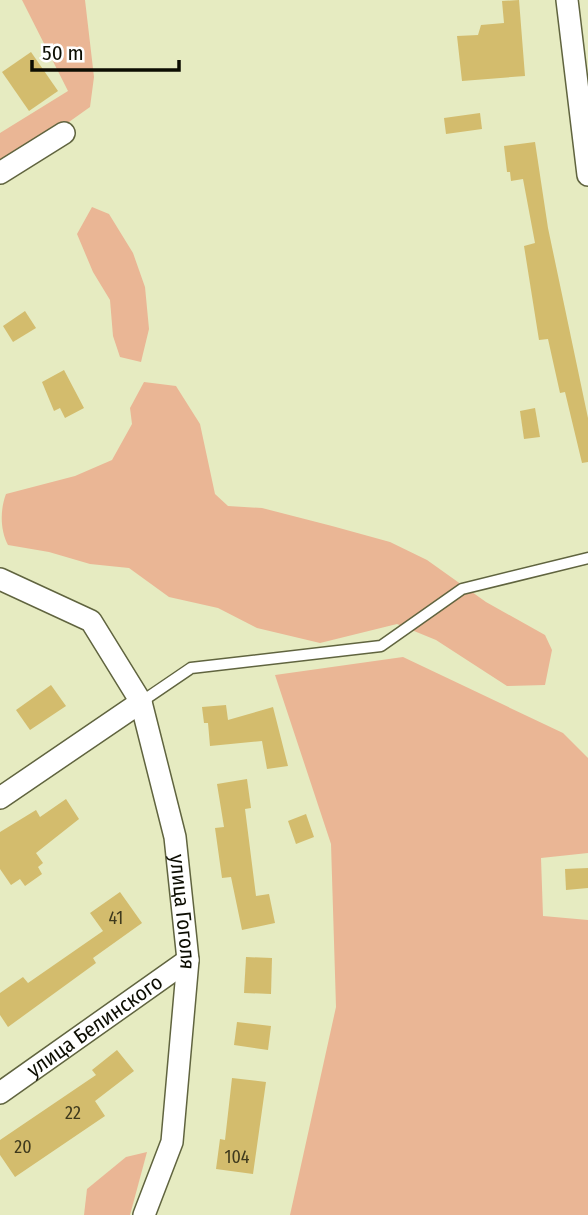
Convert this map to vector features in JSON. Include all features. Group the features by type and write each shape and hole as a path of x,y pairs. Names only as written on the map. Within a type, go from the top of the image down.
{"street":[{"path":"567,0 588,175"},
{"path":"0,173 64,133"},
{"name":"улица Гоголя","path":"0,579 91,621 141,702 175,836 188,960 172,1142 144,1215"},
{"path":"0,798 141,702"},
{"name":"улица Белинского","path":"0,1093 188,960"}],"lane":[{"path":"141,702 191,668 381,646 462,589 588,558"}],"shaded area":[{"path":"22,0 85,0 94,77 90,107 0,171 0,133 68,91"},
{"path":"92,207 109,214 133,253 145,287 149,329 141,362 120,357 113,336 110,300 93,272 77,234"},
{"path":"144,382 176,386 200,424 215,494 228,506 262,508 332,526 390,542 427,560 486,602 545,635 552,650 545,685 507,686 436,640 397,624 320,643 257,628 218,608 169,597 129,568 90,564 49,552 8,545 2,520 6,494 75,476 112,460 132,424 130,408"},
{"path":"403,657 563,733 588,758 588,853 541,858 543,916 588,920 588,1215 290,1215 336,1007 331,844 275,675"},
{"path":"147,1152 130,1215 84,1215 87,1189 126,1157"}],"building":[{"path":"519,0 525,76 462,81 457,36 478,35 481,25 504,23 502,1"},
{"path":"31,52 58,91 29,111 2,72"},
{"path":"480,113 482,129 446,134 444,118"},
{"path":"535,142 548,228 588,418 588,462 582,463 565,392 560,393 548,339 539,340 524,246 535,243 523,179 511,181 510,172 507,172 504,146"},
{"path":"25,311 36,328 13,342 3,326"},
{"path":"64,370 84,408 65,418 60,408 54,411 42,382"},
{"path":"535,408 540,437 524,439 520,411"},
{"path":"51,685 66,706 30,730 16,710"},
{"path":"226,705 228,720 273,707 288,766 267,769 262,741 210,746 208,723 204,723 202,707"},
{"path":"247,779 251,808 245,809 256,896 269,894 275,923 242,930 231,877 222,878 215,828 224,827 217,784"},
{"path":"66,799 79,819 36,853 43,863 38,867 42,874 25,886 20,879 11,885 0,869 0,832 36,810 40,817"},
{"path":"306,814 314,837 296,844 288,821"},
{"path":"588,868 588,888 566,890 565,869"},
{"path":"120,892 142,923 93,958 96,963 8,1027 0,1015 0,993 23,977 28,983 103,931 90,913"},
{"path":"246,957 272,958 271,994 244,993"},
{"path":"237,1022 271,1026 268,1050 234,1045"},
{"path":"117,1050 134,1071 95,1101 105,1116 15,1177 0,1155 0,1140 96,1075 92,1070"},
{"path":"232,1078 266,1082 253,1174 216,1169 220,1139 225,1140"}]}
